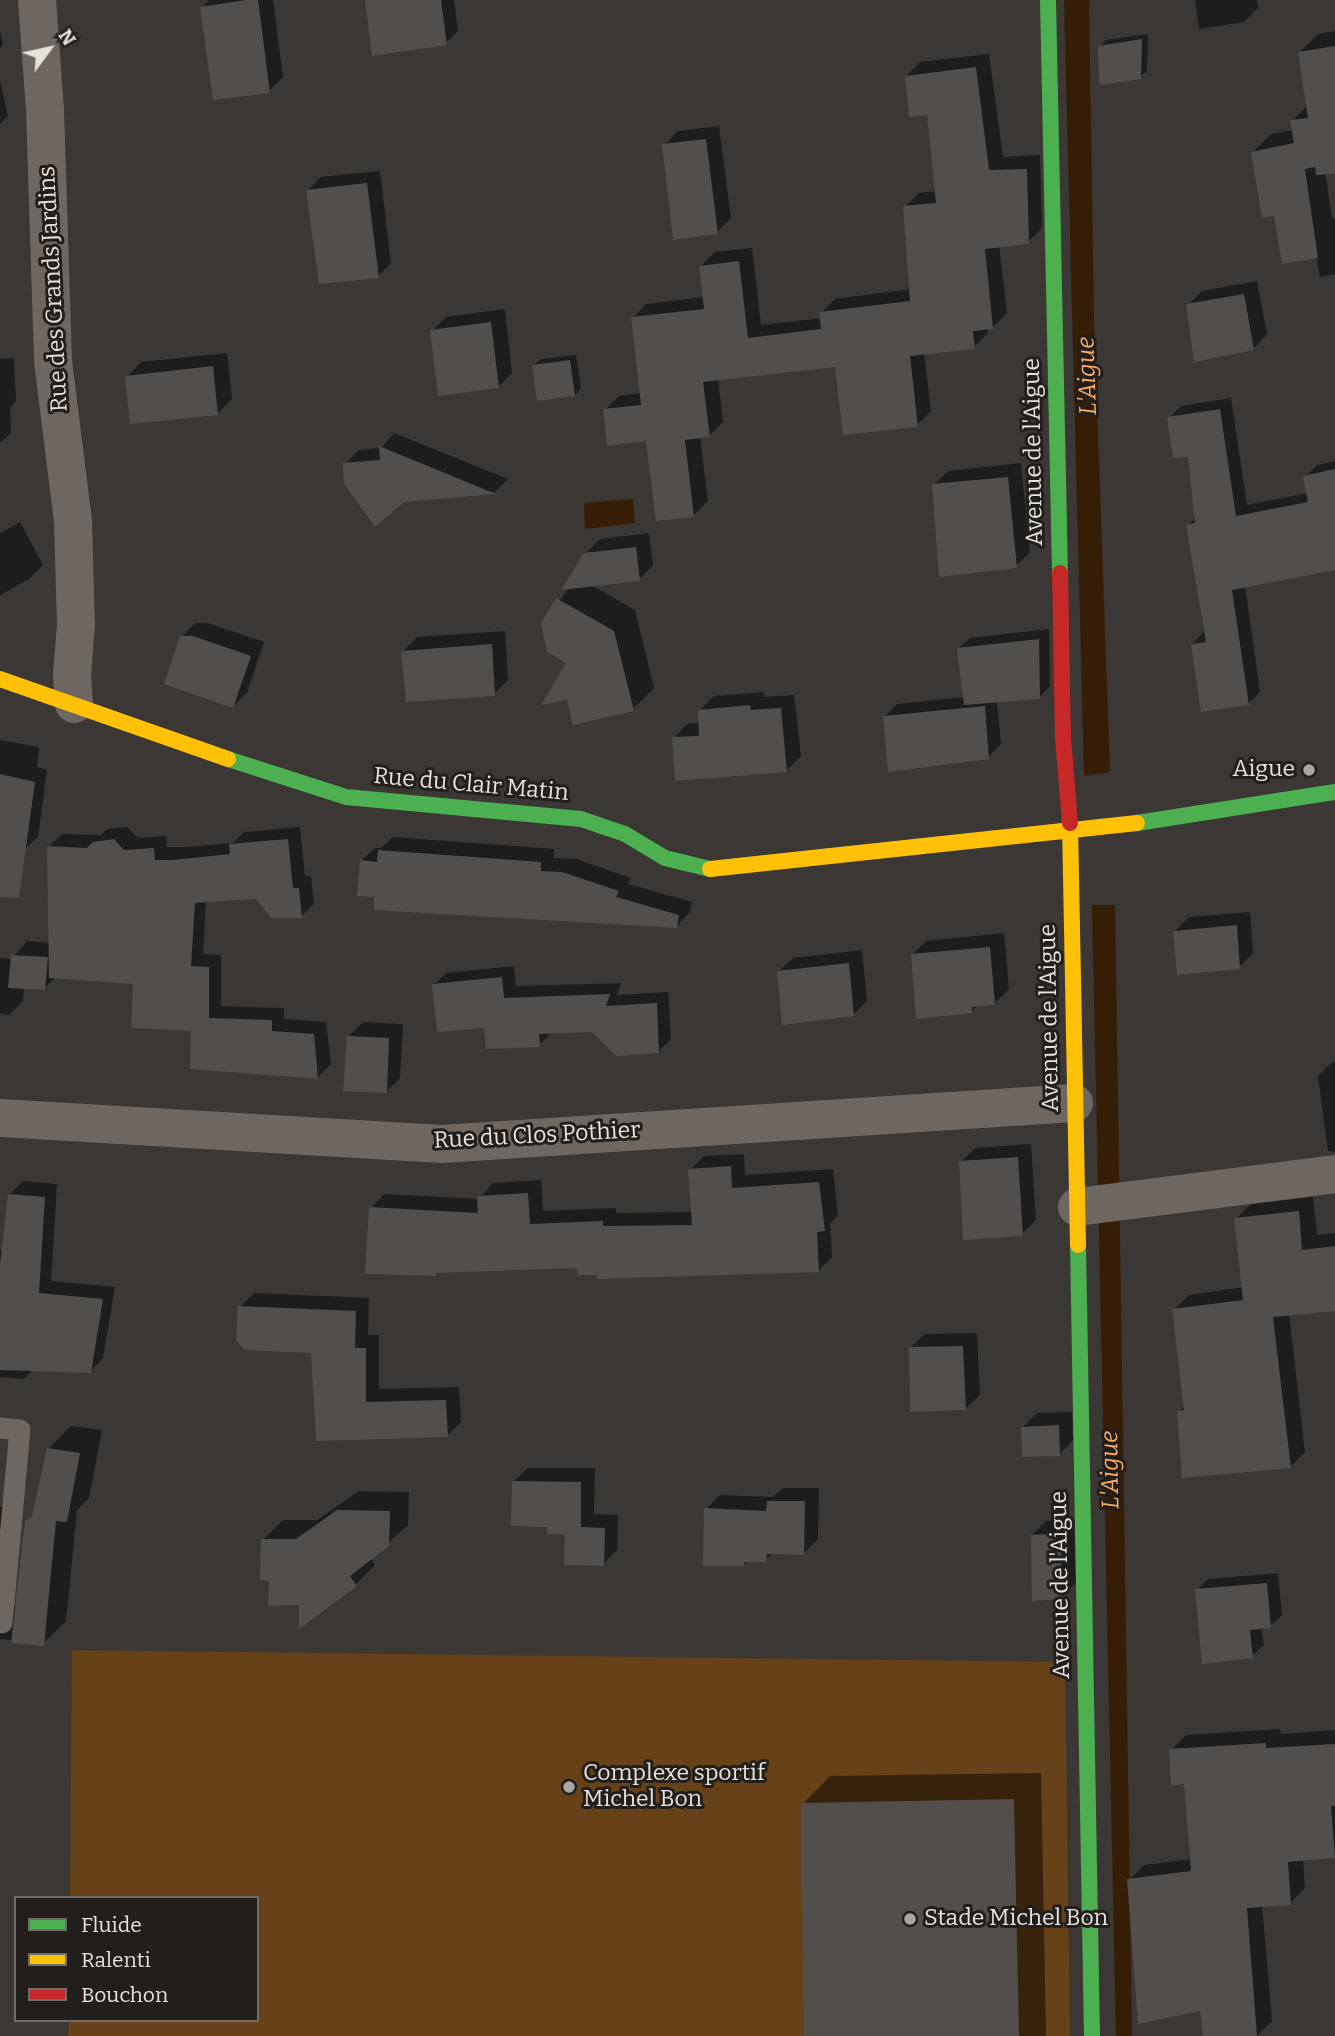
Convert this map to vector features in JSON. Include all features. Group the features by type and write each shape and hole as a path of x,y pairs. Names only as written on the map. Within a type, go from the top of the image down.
{"street":[{"name":"Rue des Grands Jardins","path":"37,0 45,110 53,361 73,521 76,625 72,675 74,704"},
{"name":"Avenue de l'Aigue","path":"1048,0 1063,738 1070,829 1074,1103 1099,1205 1092,2036"},
{"name":"Rue du Clair Matin","path":"0,679 259,771 346,797 581,818 625,834 665,858 710,869 1126,824 1335,792"},
{"name":"Rue du Clos Pothier","path":"0,1118 442,1144 1074,1103"},
{"path":"1099,1205 1335,1174"}],"lane":[{"path":"0,1429 20,1430 2,1623"}],"shaded area":[{"name":"Complexe sportif Michel Bon","path":"72,1650 1065,1662 1070,2036 68,2036 69,2022 259,2022 259,1896 70,1896"}],"water":[{"name":"L'Aigue","path":"1064,0 1089,0 1094,321 1110,772 1084,776"},
{"path":"633,499 635,523 585,529 584,503"},
{"name":"L'Aigue","path":"1092,905 1115,905 1132,2036 1116,2036"}],"building":[{"path":"258,0 270,93 213,100 200,7"},
{"path":"365,0 441,0 447,45 372,56"},
{"path":"1142,39 1141,79 1099,85 1098,46"},
{"path":"1335,46 1335,174 1316,175 1315,167 1305,169 1318,258 1282,264 1274,216 1262,218 1251,152 1294,143 1290,120 1308,118 1298,52"},
{"path":"976,67 989,170 1027,169 1029,244 985,249 993,329 973,331 975,349 910,356 918,427 843,435 835,367 703,382 710,437 685,440 694,517 656,521 646,441 607,446 603,409 641,405 631,317 704,309 699,266 739,261 748,338 821,329 819,312 910,301 903,206 936,203 927,115 909,117 905,76"},
{"path":"706,139 718,234 673,240 662,144"},
{"path":"367,183 379,278 319,284 306,190"},
{"path":"1244,294 1254,350 1194,362 1186,304"},
{"path":"491,322 499,388 438,396 430,330"},
{"path":"570,360 575,396 537,401 532,365"},
{"path":"213,366 218,415 130,424 125,376"},
{"path":"1220,409 1236,516 1308,502 1303,476 1335,469 1335,570 1232,590 1249,705 1201,712 1191,644 1206,642 1186,525 1195,523 1188,457 1173,458 1167,417"},
{"path":"379,446 496,494 404,502 375,527 344,484 343,463 380,460"},
{"path":"1008,477 1017,568 939,577 932,484"},
{"path":"636,547 640,581 561,590 584,553"},
{"path":"556,598 614,631 634,711 573,725 567,700 541,705 566,663 547,652 541,623"},
{"path":"180,636 193,636 251,656 233,708 164,684"},
{"path":"1039,639 1040,699 964,705 957,648"},
{"path":"492,644 495,696 406,702 401,651"},
{"path":"750,705 751,710 781,708 787,772 675,781 672,737 699,736 698,710"},
{"path":"985,706 989,759 888,772 883,716"},
{"path":"0,774 35,782 19,898 0,897"},
{"path":"114,839 124,850 154,848 155,860 173,860 230,854 229,844 288,839 293,888 299,888 302,918 271,918 256,899 195,903 191,966 209,967 209,1018 272,1020 272,1031 314,1034 318,1079 190,1069 191,1031 131,1028 133,984 49,978 47,846 87,848 93,842"},
{"path":"378,850 541,862 541,871 562,872 619,891 616,897 679,915 677,928 374,910 374,897 357,896 360,860 377,862"},
{"path":"1237,925 1240,969 1177,975 1173,931"},
{"path":"990,947 995,1005 972,1007 972,1013 916,1019 911,954"},
{"path":"11,955 48,957 45,990 8,988"},
{"path":"849,963 854,1016 782,1025 777,971"},
{"path":"502,977 504,998 610,994 606,1006 657,1003 659,1053 616,1056 592,1032 539,1034 540,1047 486,1049 484,1028 437,1032 432,984"},
{"path":"347,1036 389,1038 387,1093 343,1091"},
{"path":"1018,1157 1023,1236 963,1240 959,1161"},
{"path":"731,1166 732,1188 819,1182 825,1231 817,1232 819,1272 597,1279 597,1275 578,1275 577,1268 436,1273 436,1276 365,1274 369,1207 478,1213 477,1196 528,1193 530,1224 603,1221 603,1226 692,1225 688,1169"},
{"path":"8,1194 45,1197 39,1293 103,1299 91,1373 0,1370 0,1264"},
{"path":"1299,1211 1302,1250 1335,1246 1335,1311 1273,1317 1291,1468 1182,1478 1177,1411 1184,1410 1172,1309 1243,1300 1234,1218"},
{"path":"238,1306 356,1311 355,1348 366,1348 366,1402 446,1400 448,1437 316,1441 311,1353 245,1350 236,1340"},
{"path":"963,1346 966,1410 910,1412 909,1347"},
{"path":"1059,1425 1060,1456 1022,1457 1021,1427"},
{"path":"47,1448 80,1453 67,1522 56,1521 44,1646 11,1643 25,1521 32,1516"},
{"path":"512,1481 581,1482 581,1527 605,1528 604,1566 564,1565 565,1534 547,1534 547,1527 511,1526"},
{"path":"767,1501 805,1501 804,1555 767,1554 766,1562 744,1562 744,1566 703,1566 704,1508 766,1511"},
{"path":"337,1510 390,1511 389,1546 350,1576 357,1586 299,1629 299,1605 268,1606 269,1581 260,1580 261,1539 296,1539"},
{"path":"1061,1533 1062,1599 1032,1601 1031,1535"},
{"path":"1267,1583 1271,1628 1250,1630 1253,1658 1202,1664 1195,1589"},
{"path":"1266,1743 1266,1748 1335,1744 1335,1806 1331,1806 1335,1858 1288,1862 1291,1905 1247,1908 1257,2036 1203,2036 1200,2011 1138,2024 1127,1879 1191,1871 1184,1784 1171,1786 1169,1749"},
{"name":"Stade Michel Bon","path":"1014,1799 1019,2036 804,2036 801,1803"}],"traffic: fast":[{"path":"1048,0 1060,573"},
{"path":"228,759 346,797 581,819 625,834 665,858 710,869"},
{"path":"1137,823 1335,792"},
{"path":"1078,1245 1092,2036"}],"traffic: slow":[{"path":"0,679 228,759"},
{"path":"1070,823 1078,1245"},
{"path":"710,869 1137,823"}],"traffic: jam":[{"path":"1060,573 1063,738 1070,823"}],"place":[{"name":"Aigue","path":"1309,770"},
{"name":"Complexe sportif Michel Bon","path":"569,1787"},
{"name":"Stade Michel Bon","path":"910,1919"}]}
